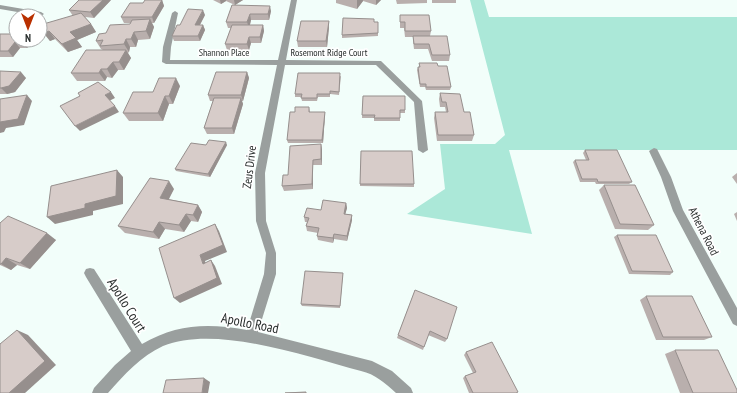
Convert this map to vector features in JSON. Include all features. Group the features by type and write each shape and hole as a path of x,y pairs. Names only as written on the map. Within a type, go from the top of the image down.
{"street":[{"name":"Zeus Drive","path":"251,336 270,274 271,253 261,221 260,173 294,0"},
{"name":"Shannon Place","path":"175,13 167,47 166,62 281,62"},
{"name":"Rosemont Ridge Court","path":"281,62 378,63 418,101 423,150"},
{"name":"Athena Road","path":"654,152 666,177 678,211 737,320"},
{"name":"Apollo Court","path":"90,272 139,352"},
{"name":"Apollo Road","path":"99,393 112,376 139,352 167,338 196,330 219,330 251,336 372,367 387,376 406,393"}],"green space":[{"path":"470,0 484,0 489,17 737,17 737,150 509,150 532,234 407,214 445,189 440,144 495,144 505,135"}],"building":[{"path":"79,0 103,0 90,12 69,10"},
{"path":"145,0 162,0 152,17 121,17 130,3 143,3"},
{"path":"232,5 270,6 268,14 250,14 247,22 226,22"},
{"path":"188,9 203,10 195,25 203,25 198,36 172,36 177,25 180,25"},
{"path":"81,13 91,24 70,32 76,38 62,44 48,31 48,23"},
{"path":"400,15 429,15 431,31 405,31 405,22 400,22"},
{"path":"343,18 374,19 374,22 378,22 378,33 342,35"},
{"path":"150,19 146,31 134,32 131,39 126,39 124,44 100,46 103,40 96,41 99,34 106,33 110,25 130,24 132,20"},
{"path":"301,21 329,21 326,41 297,41"},
{"path":"232,25 263,25 260,37 249,37 247,44 225,44"},
{"path":"0,34 8,34 8,48 10,48 8,51 0,51"},
{"path":"413,36 447,36 450,55 432,55 429,44 414,44"},
{"path":"86,50 126,50 119,62 113,62 107,69 101,69 99,73 71,73"},
{"path":"419,63 437,63 438,66 447,66 451,87 426,87 426,84 420,84"},
{"path":"0,71 21,72 9,86 0,88"},
{"path":"216,72 247,72 241,95 208,95"},
{"path":"298,73 340,73 339,92 330,91 330,94 317,94 317,98 301,98 302,94 295,94"},
{"path":"159,78 176,78 169,96 165,96 158,113 123,113 133,92 153,92"},
{"path":"98,82 111,92 105,95 115,106 75,126 60,106 80,96 78,93"},
{"path":"440,93 460,94 464,112 470,112 474,135 438,135 435,112 448,112 446,102 442,102"},
{"path":"27,95 18,119 0,122 0,99"},
{"path":"363,96 405,96 405,110 400,110 400,118 374,118 375,115 362,115"},
{"path":"214,98 241,98 232,128 204,128"},
{"path":"295,107 309,107 309,112 325,112 322,140 287,140 290,112 295,112"},
{"path":"209,140 226,142 208,174 175,169 191,143 206,145"},
{"path":"321,144 321,159 313,160 312,184 282,186 283,175 288,175 290,146"},
{"path":"585,150 617,150 632,182 598,182 597,179 582,179 575,160 589,160"},
{"path":"361,151 412,151 414,184 360,184"},
{"path":"117,170 116,196 85,204 85,208 47,217 51,186"},
{"path":"150,178 169,181 160,198 198,205 193,215 186,214 179,225 159,222 153,232 118,226"},
{"path":"604,185 635,185 654,225 620,224"},
{"path":"323,200 346,203 344,214 352,215 347,236 334,234 333,238 317,236 319,228 306,226 309,218 304,217 307,208 321,210"},
{"path":"8,216 47,233 20,263 6,258 0,264 0,223"},
{"path":"215,224 223,245 200,255 203,264 211,260 217,278 174,298 159,248"},
{"path":"617,235 656,235 673,272 632,271"},
{"path":"305,271 343,273 340,306 301,304"},
{"path":"415,290 457,307 447,339 430,331 424,347 398,335"},
{"path":"646,296 692,296 712,337 663,337"},
{"path":"17,330 45,361 9,393 0,393 0,344"},
{"path":"492,342 518,392 516,393 473,393 465,376 476,372 466,352"},
{"path":"675,350 718,350 737,390 737,393 693,393"},
{"path":"204,378 202,393 163,393 166,380"},
{"path":"306,392 306,393 285,393"}]}
